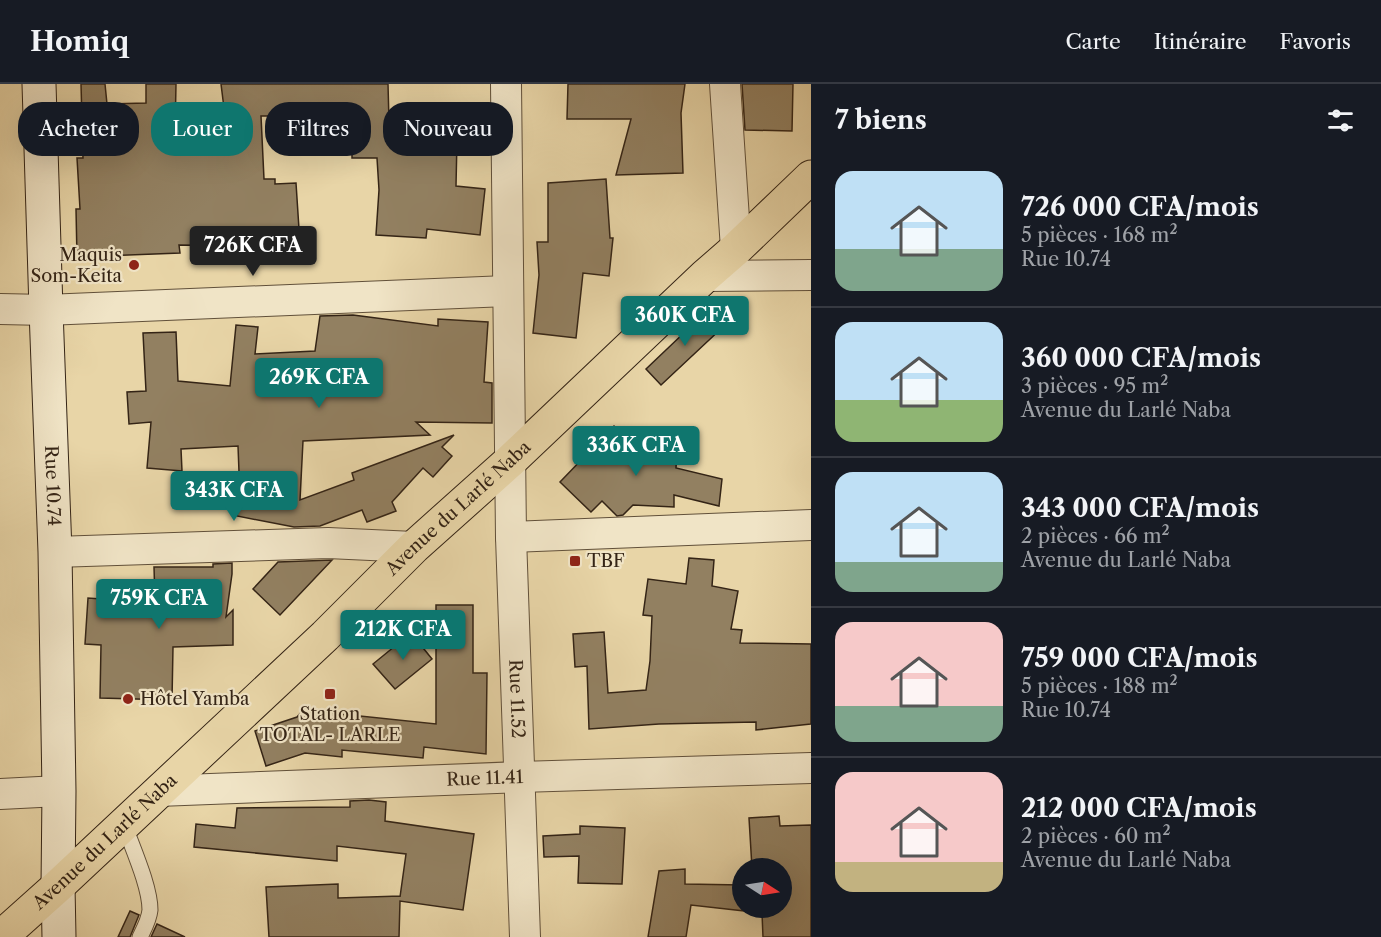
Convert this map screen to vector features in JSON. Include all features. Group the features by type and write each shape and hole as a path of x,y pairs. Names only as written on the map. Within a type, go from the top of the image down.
{"main road":[{"name":"Rue 10.74","path":"39,84 55,552 59,937"},
{"name":"Avenue du Larlé Naba","path":"1,937 325,636 414,547 509,462 811,177"}],"street":[{"name":"Rue 11.52","path":"506,84 509,462 525,937"},
{"path":"725,84 736,249"},
{"path":"705,276 811,275"},
{"path":"0,309 46,310 507,291"},
{"path":"511,537 811,525"},
{"path":"55,552 328,543 414,547"},
{"name":"Rue 11.41","path":"158,792 811,768"},
{"path":"0,794 58,791"}],"lane":[{"path":"124,824 148,890 150,912 140,937"}],"building":[{"path":"81,84 105,84 107,102 81,102"},
{"path":"146,84 176,84 176,102 151,102 151,156 253,156 253,102 223,102 221,84 388,84 388,102 383,102 383,156 457,156 456,186 485,189 480,235 427,229 426,238 376,235 379,190 377,158 352,158 352,156 371,156 371,102 265,102 265,116 261,116 264,179 275,179 275,184 296,183 299,229 308,228 310,256 276,259 276,261 250,261 249,246 179,245 180,253 77,257 76,209 80,209 77,158 83,158 83,156 139,156 139,103 146,103"},
{"path":"568,84 685,84 681,113 683,173 616,175 631,119 567,119"},
{"path":"742,84 793,84 792,131 745,130"},
{"path":"606,179 610,238 613,238 609,276 583,273 576,338 533,333 539,275 537,242 548,242 548,183"},
{"path":"709,309 724,326 661,385 646,369"},
{"path":"353,315 438,326 438,319 488,322 484,382 492,383 492,423 416,422 430,435 303,441 300,500 354,480 352,473 454,435 442,447 452,456 433,477 423,468 392,502 396,511 367,522 362,510 320,526 294,527 237,516 240,498 238,446 181,449 182,471 147,468 151,422 129,424 127,392 146,391 143,333 176,332 178,381 230,386 236,325 258,327 255,354 315,351 320,316"},
{"path":"614,426 636,447 677,450 676,468 722,479 719,506 674,495 674,507 633,505 623,515 617,516 602,501 591,512 560,482"},
{"path":"689,558 714,560 712,586 738,591 731,629 742,630 740,643 811,644 811,724 756,730 756,722 659,724 589,729 587,666 575,667 573,634 604,632 608,693 646,690 652,616 643,615 648,579 686,584"},
{"path":"332,560 280,615 253,589 278,562"},
{"path":"232,563 226,617 233,610 233,645 173,647 172,700 100,698 101,645 85,644 88,598 155,600 154,567 213,567 213,564"},
{"path":"436,605 473,605 473,673 487,673 486,754 424,747 423,758 342,750 342,757 305,753 266,766 255,731 297,717 303,710 436,724"},
{"path":"411,633 432,659 395,689 373,664"},
{"path":"350,801 386,802 385,821 474,834 463,910 400,901 399,937 269,937 266,887 338,884 338,898 400,897 406,854 337,846 337,861 194,847 196,824 235,828 237,808 350,807"},
{"path":"779,816 780,826 811,825 811,937 763,937 762,918 792,918 792,858 751,858 749,818"},
{"path":"580,826 625,828 622,884 578,883 579,856 544,857 543,836 580,834"},
{"path":"685,869 685,884 732,885 732,910 691,905 686,937 648,937 659,871"},
{"path":"130,911 139,915 130,937 118,937"},
{"path":"157,924 185,937 151,937"}],"place":[{"name":"Maquis Som-Keita","path":"134,265"},
{"name":"TBF","path":"575,561"},
{"name":"Station TOTAL- LARLE","path":"330,694"},
{"name":"Hôtel Yamba","path":"128,699"}]}
